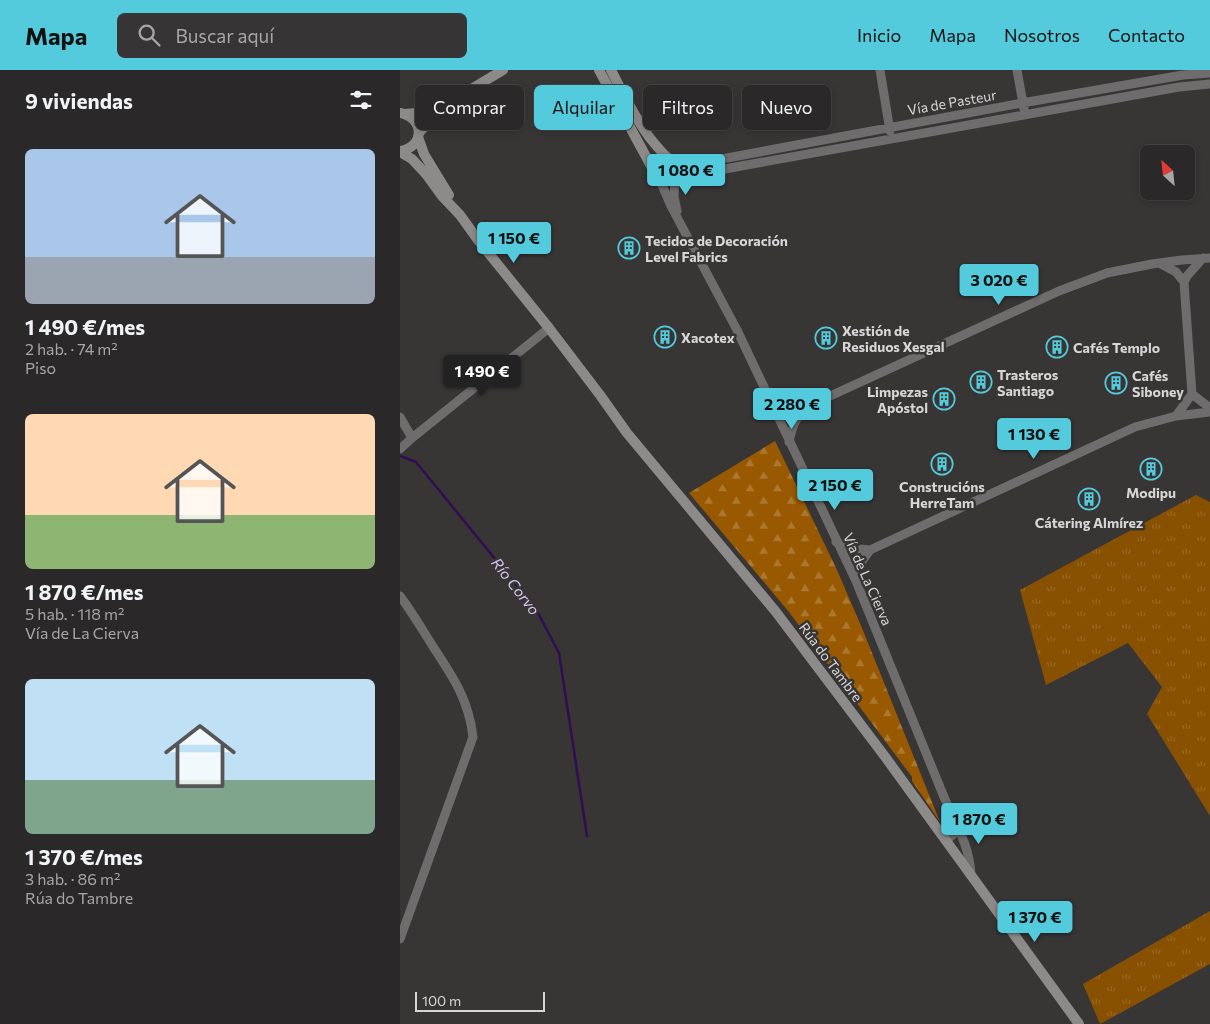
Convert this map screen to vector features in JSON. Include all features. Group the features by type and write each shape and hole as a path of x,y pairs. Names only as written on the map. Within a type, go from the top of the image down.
{"main road":[{"path":"478,85 503,70"},
{"name":"Vía de La Cierva","path":"599,70 657,175"},
{"path":"610,70 640,124 650,138 677,164 678,171 675,178 665,181 657,175 655,168 658,161 669,158"},
{"path":"403,114 411,117 417,124 418,135 424,154 460,215"},
{"path":"400,152 411,147 422,130"},
{"path":"400,152 412,159 420,167 442,196 460,215"},
{"name":"Rúa do Tambre","path":"460,215 549,328 627,433 776,612 886,758 1079,1024"}],"street":[{"path":"880,70 892,138"},
{"path":"1017,70 1025,115"},
{"name":"Vía de Pasteur","path":"669,158 716,160 1022,103 1210,72"},
{"name":"Vía de Pasteur","path":"675,178 1179,86 1210,84"},
{"name":"Vía de La Cierva","path":"657,175 737,330 854,577 876,627 956,828 963,835 970,857 971,875"},
{"name":"Vía de La Cierva","path":"675,178 674,197 677,216"},
{"path":"779,420 790,418 799,410 1059,291 1107,274 1160,263 1206,258"},
{"path":"1184,278 1206,258"},
{"path":"1182,260 1187,268 1184,278 1194,413"},
{"path":"1160,263 1184,278"},
{"path":"401,449 412,438 549,328"},
{"path":"1193,397 1210,408"},
{"path":"1176,416 1193,397"},
{"path":"768,398 780,405 799,410"},
{"path":"789,442 799,410"},
{"path":"846,561 856,559 866,551 1135,427 1176,416 1210,412"},
{"path":"400,417 412,438"},
{"path":"836,542 866,551"},
{"path":"854,577 866,551"},
{"path":"400,596 458,687 467,706 473,737 400,939"},
{"path":"956,828 953,850 964,850 965,842"}],"green space":[{"path":"775,441 837,570 940,822 912,781 912,777 789,612 689,493"},
{"path":"1196,495 1210,502 1210,816 1147,714 1162,687 1128,643 1046,685 1020,590"},
{"path":"1210,911 1210,964 1100,1024 1083,984"}],"waterway":[{"name":"Río Corvo","path":"400,456 416,462 536,609 559,653 587,836"}],"place":[{"name":"Tecidos de Decoración Level Fabrics","path":"629,248"},
{"name":"Xacotex","path":"665,337"},
{"name":"Xestión de Residuos Xesgal","path":"826,338"},
{"name":"Cafés Templo","path":"1057,347"},
{"name":"Trasteros Santiago","path":"981,382"},
{"name":"Cafés Siboney","path":"1116,383"},
{"name":"Limpezas Apóstol","path":"944,399"},
{"name":"Construcións HerreTam","path":"942,464"},
{"name":"Modipu","path":"1151,469"},
{"name":"Cátering Almírez","path":"1089,499"}]}
